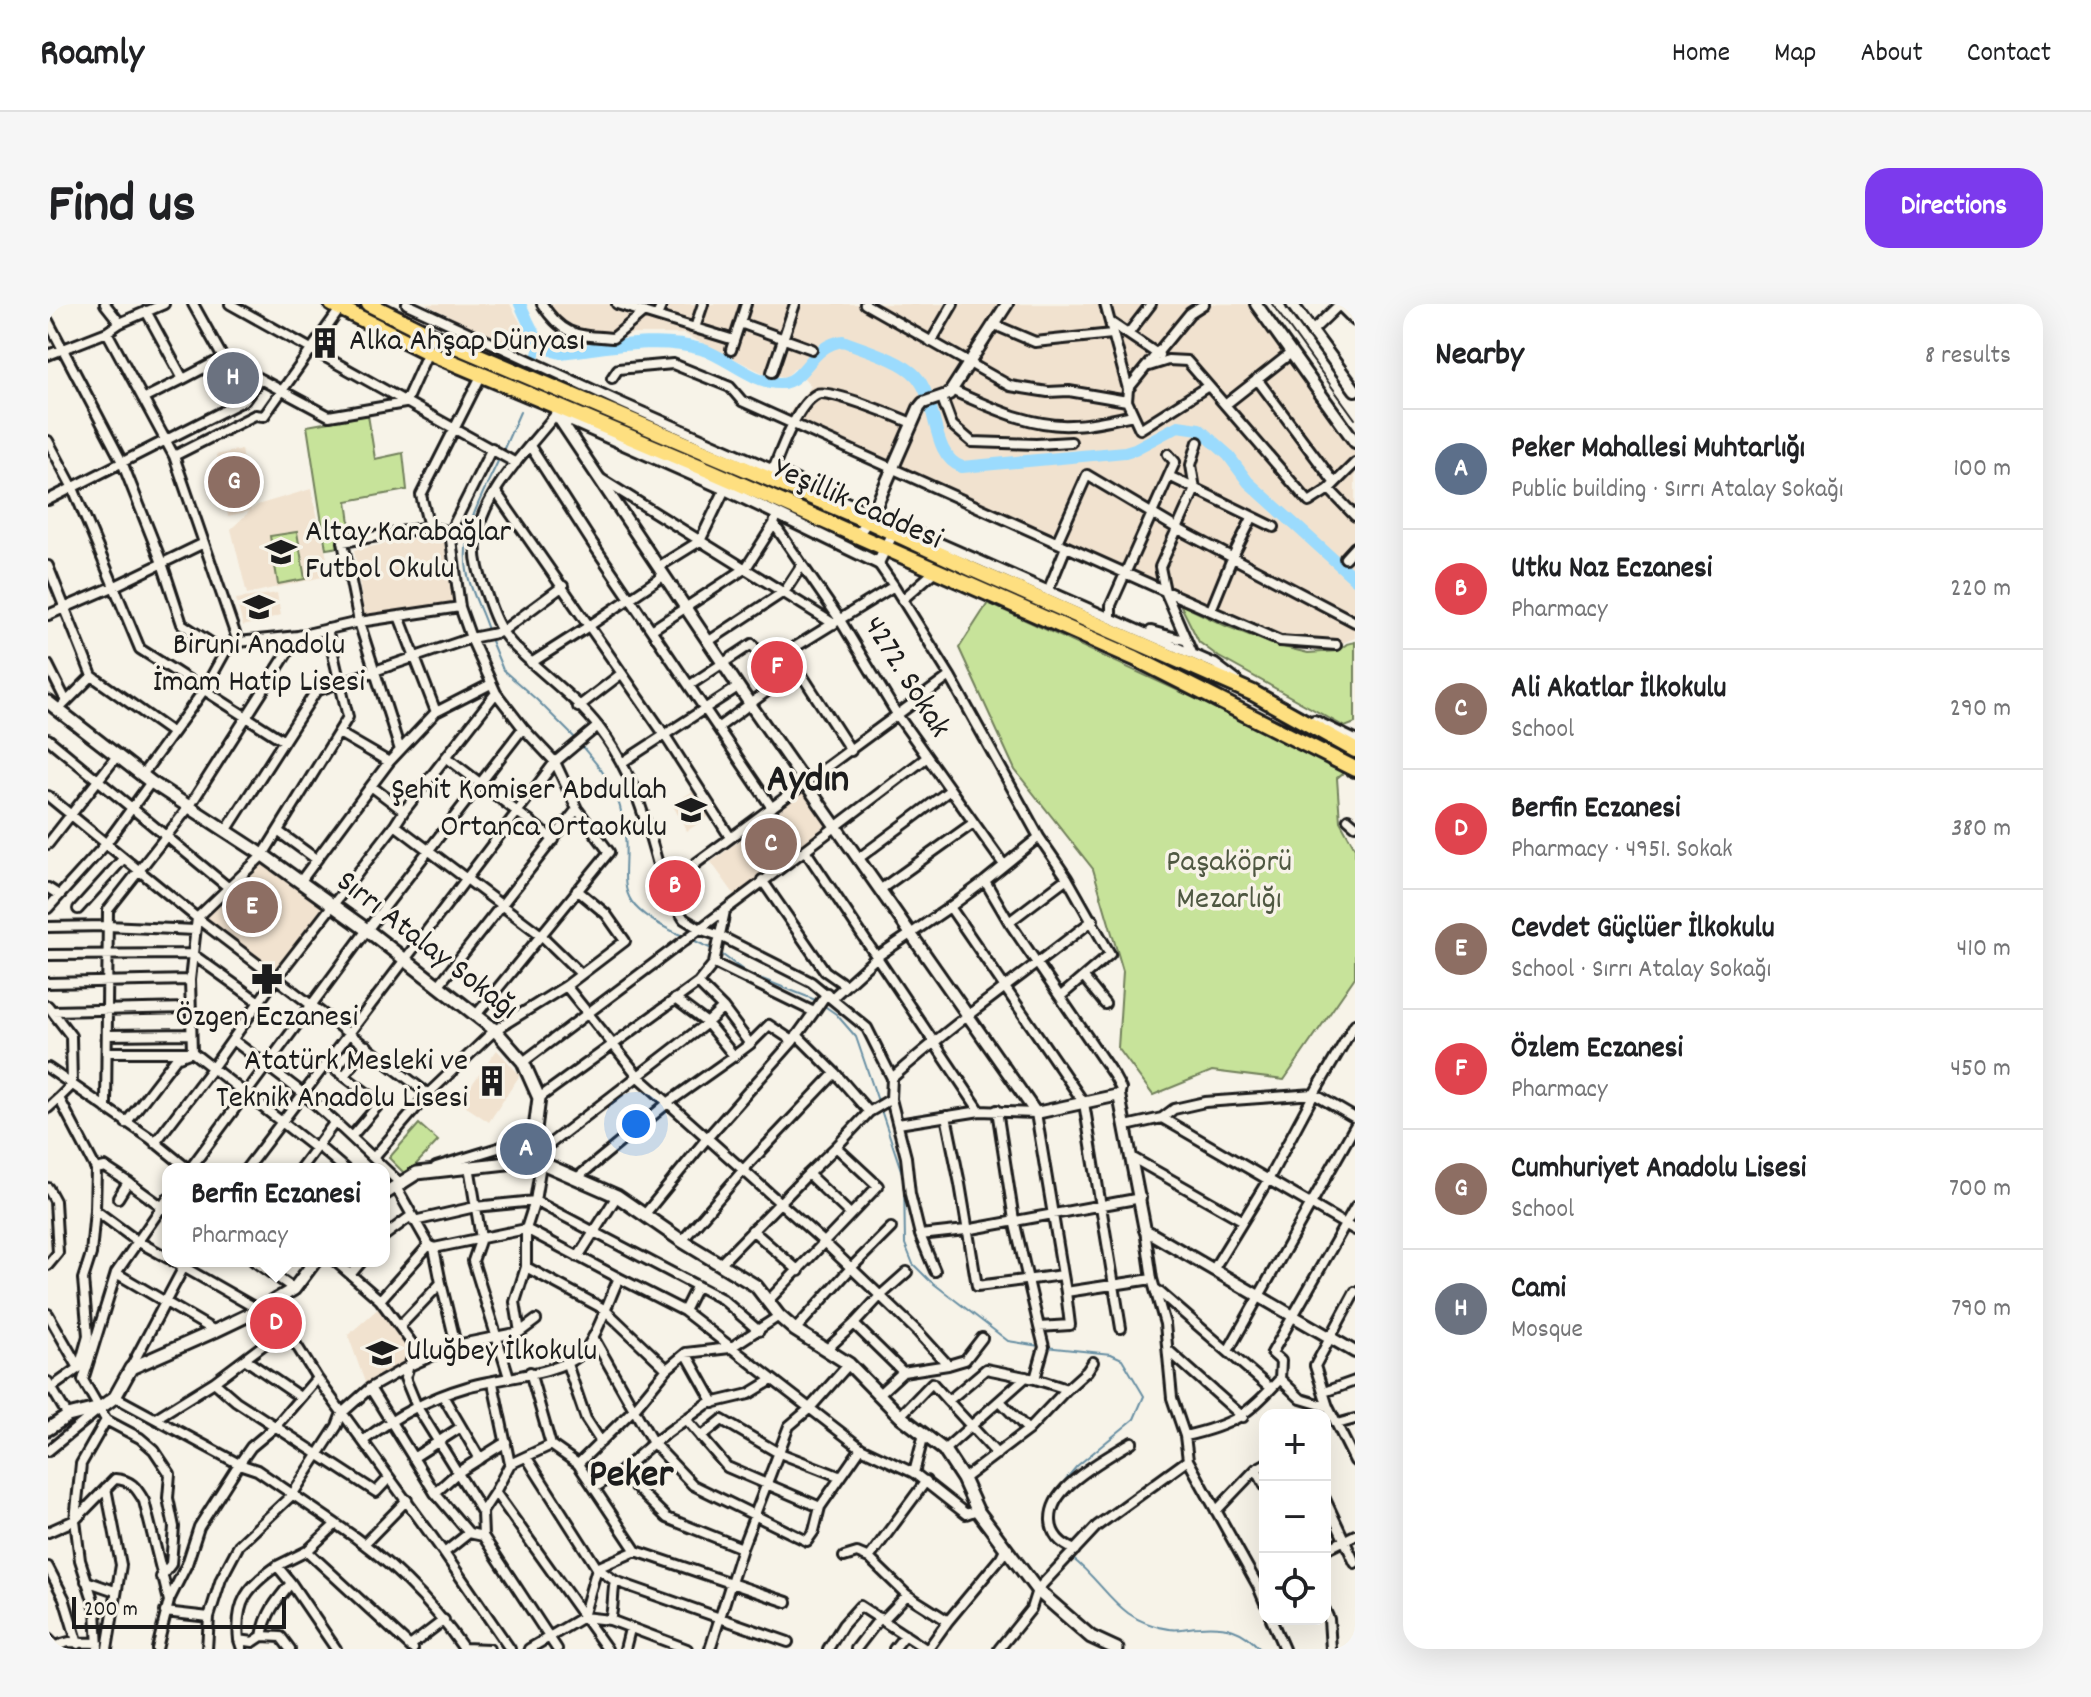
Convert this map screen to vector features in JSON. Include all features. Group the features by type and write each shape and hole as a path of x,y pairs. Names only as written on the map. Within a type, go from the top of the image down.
{"highway":[{"name":"Yeşillik Caddesi","path":"369,304 437,338 895,528 1253,693 1355,750"},
{"name":"Yeşillik Caddesi","path":"336,306 428,352 557,410 857,535 1180,678 1355,769"}],"main road":[{"name":"Sırrı Atalay Sokağı","path":"57,704 147,779 263,855 367,930 495,1030 523,1062 539,1098"},
{"path":"538,1162 534,1142 539,1098"},
{"path":"390,1191 417,1173 538,1162 617,1196 682,1241 756,1286 779,1316 795,1330 849,1364 900,1416 944,1450 963,1479 977,1510 1037,1590 1091,1637 1117,1649"},
{"path":"48,1429 68,1416 100,1408 115,1397 131,1368 259,1310 294,1289 309,1267"}],"street":[{"path":"105,304 120,323"},
{"path":"48,355 107,332 164,304"},
{"path":"193,304 223,358 329,416 405,403"},
{"path":"230,304 516,463"},
{"path":"542,304 559,327 579,335 613,338 644,312"},
{"path":"657,316 662,304"},
{"path":"695,328 703,304"},
{"path":"622,305 695,328 732,345 746,304"},
{"path":"772,372 795,304"},
{"path":"931,342 953,304"},
{"path":"857,535 870,517 919,408 951,390 1007,304"},
{"path":"1105,304 1128,389 1127,401 1140,429 1208,386"},
{"path":"1128,334 1151,304"},
{"path":"1128,389 1159,355 1190,313 1204,304"},
{"path":"1256,304 1355,442"},
{"path":"1292,304 1355,390"},
{"path":"1312,331 1339,304 1355,321"},
{"path":"410,305 870,517"},
{"path":"870,305 1010,386 1048,392 1069,391 1127,401"},
{"path":"174,456 255,415 264,416 336,306"},
{"path":"146,311 183,379"},
{"path":"48,321 122,462 162,563 182,624 225,652"},
{"path":"1109,322 1159,355"},
{"path":"740,323 812,349"},
{"path":"995,325 1035,342 1112,334"},
{"path":"107,332 174,456 238,642"},
{"path":"405,403 428,352"},
{"path":"1225,405 1291,353"},
{"path":"143,399 223,358"},
{"path":"1149,366 1168,360 1187,361 1309,502 1332,486 1355,463"},
{"path":"612,378 618,369 673,364 730,387 742,401 1280,641 1336,645"},
{"path":"429,527 421,495 482,374"},
{"path":"48,500 245,400 260,379"},
{"path":"1257,379 1355,516"},
{"path":"951,390 1010,415 1058,425 1133,415"},
{"path":"773,470 792,423 814,395 821,392 853,400 912,423"},
{"path":"940,398 952,425 972,442 1071,442"},
{"path":"557,410 496,492 481,521 476,543 478,570 501,632 598,726 623,762 644,813 664,887 684,919 811,982 867,1028 892,1078 891,1099 906,1157 910,1194 920,1235 935,1271"},
{"path":"557,410 597,477 738,687 1036,1113 1070,1325 1039,1327"},
{"path":"557,410 725,489 775,519 878,563 950,676 1039,837 1093,920 1110,954 1061,996"},
{"path":"48,441 73,488 140,649 284,741"},
{"path":"1192,654 1165,591 1160,567 1195,489 1191,465 1198,442"},
{"path":"530,446 772,808"},
{"path":"476,1015 609,852 577,809 555,762 496,693 460,607 450,532 492,448"},
{"path":"1111,618 1111,605 1175,462 1168,454"},
{"path":"1057,542 1087,475 1178,529 1355,622"},
{"path":"1169,476 1274,527"},
{"path":"597,477 837,622"},
{"path":"531,663 630,598 700,541 725,489"},
{"path":"496,492 664,734 730,837"},
{"path":"1211,610 1252,518"},
{"path":"653,629 746,568 775,519"},
{"name":"4272. Sokak","path":"775,519 898,716 1004,865"},
{"path":"400,750 359,622 343,542 429,527 450,532"},
{"path":"878,563 895,528 1215,664 1253,693"},
{"path":"48,615 204,543"},
{"path":"1048,591 1066,547"},
{"path":"1345,558 1355,547"},
{"path":"709,641 785,591 802,565"},
{"path":"48,566 92,676 171,732"},
{"path":"902,600 935,571"},
{"path":"226,831 316,691 471,638 501,632 563,586"},
{"path":"767,666 894,586"},
{"path":"48,908 105,845 132,807 171,732 204,690 225,652 238,642 298,636 359,622 460,607"},
{"path":"399,616 436,712"},
{"path":"1122,623 1184,640"},
{"path":"192,1052 190,980 197,918 263,855 348,717 327,629"},
{"path":"106,1108 108,910 189,807 298,636"},
{"path":"690,685 752,644 778,683 719,727"},
{"path":"787,652 851,751"},
{"path":"48,665 57,704 92,676"},
{"path":"578,707 621,674"},
{"path":"664,887 950,676"},
{"path":"300,882 389,762 436,712 491,684"},
{"path":"623,762 738,687"},
{"path":"155,1143 276,978 496,693"},
{"path":"1287,711 1352,736"},
{"path":"251,1163 555,762 598,726"},
{"path":"194,1163 367,930 523,728"},
{"path":"339,733 389,762"},
{"path":"48,739 229,888"},
{"path":"48,844 117,756"},
{"path":"446,757 554,840"},
{"path":"523,1062 702,930 762,880 926,758"},
{"path":"371,786 404,811"},
{"path":"859,858 950,790"},
{"path":"48,796 197,918 428,1094"},
{"path":"438,986 577,809"},
{"path":"881,889 972,824"},
{"path":"395,825 541,935 580,973"},
{"path":"279,832 316,859"},
{"path":"645,1214 830,995 878,956 985,881 1039,837"},
{"path":"805,850 980,1111"},
{"path":"78,909 123,859"},
{"path":"1009,922 1067,878"},
{"path":"762,880 825,971 845,985"},
{"path":"985,881 1121,1089 1119,1095 1141,1198 1152,1279 1169,1351 1172,1398 1185,1436 1188,1460 1259,1581"},
{"path":"48,888 59,895"},
{"path":"374,1157 428,1094 495,1030 566,986 625,941 606,914 577,890"},
{"path":"950,907 1084,1103 1121,1328"},
{"path":"539,1098 698,983 714,963 725,911"},
{"path":"892,1078 966,1015 1007,988 1093,920"},
{"path":"48,927 195,930"},
{"path":"48,955 192,954 259,1002"},
{"path":"714,963 814,1012"},
{"path":"1084,978 1105,1004"},
{"path":"48,983 190,980"},
{"path":"698,983 723,1008 750,1044"},
{"path":"566,986 639,1077 780,1201 948,1365"},
{"path":"675,999 707,1023 734,1056"},
{"path":"50,1008 189,1008"},
{"path":"48,1108 72,1085 71,1036 50,1008"},
{"path":"417,1173 534,1142 551,1143 639,1077 723,1008"},
{"path":"1213,1270 1268,1180 1355,1024"},
{"path":"578,1177 669,1102 750,1044 769,1025 795,1038 835,1073 869,1112"},
{"path":"107,1035 191,1034"},
{"path":"233,1040 304,1094 379,1163"},
{"path":"344,1076 367,1046"},
{"path":"107,1052 192,1052 337,1163"},
{"path":"126,1123 176,1058 192,1052"},
{"path":"327,1062 380,1103 352,1136"},
{"path":"48,1068 181,1163"},
{"path":"682,1241 744,1169 835,1073"},
{"path":"1126,1126 1162,1118 1174,1109 1205,1102 1314,1094 1355,1118"},
{"path":"898,1124 980,1111 1036,1113 1119,1095"},
{"path":"59,1098 96,1169 91,1254 83,1279 88,1336 79,1368 49,1387 68,1416"},
{"path":"720,1264 869,1112 891,1099"},
{"path":"944,1450 1031,1378 1044,1347 1014,1220 997,1110"},
{"path":"946,1116 977,1286 1063,1275"},
{"path":"1162,1118 1355,1230"},
{"path":"304,1163 335,1122"},
{"path":"1228,1351 1355,1126"},
{"path":"769,1300 878,1186 836,1147"},
{"path":"1133,1158 1242,1220"},
{"path":"520,1332 515,1302 526,1267 526,1229 535,1201 538,1162"},
{"path":"469,1166 481,1238 473,1261 509,1377"},
{"path":"96,1169 105,1167 162,1207"},
{"path":"808,1174 850,1214"},
{"path":"390,1176 399,1186 413,1218 432,1247 456,1345"},
{"path":"118,1198 128,1182"},
{"path":"48,1188 55,1201 58,1253 48,1265"},
{"path":"578,1257 617,1196"},
{"path":"920,1235 966,1230 1141,1198"},
{"path":"390,1232 413,1218 535,1201 722,1299 759,1331"},
{"path":"1185,1436 1217,1429 1243,1417 1280,1379 1281,1361 1272,1353 1355,1207"},
{"path":"95,1210 137,1241 162,1255"},
{"path":"161,1577 171,1564 174,1527 168,1498 170,1474 154,1450 140,1438 106,1420 83,1380 116,1273 137,1241 162,1212"},
{"path":"795,1330 891,1228"},
{"path":"380,1300 432,1247 526,1229 684,1311 861,1448 914,1473 966,1514 977,1510"},
{"path":"752,1230 799,1271"},
{"path":"1145,1230 1355,1352"},
{"path":"131,1368 184,1267"},
{"path":"191,1267 259,1310"},
{"path":"263,1267 294,1289"},
{"path":"342,1267 380,1300 416,1349 405,1378 417,1407 482,1512 483,1536 557,1649"},
{"path":"351,1274 357,1267"},
{"path":"526,1267 604,1309 667,1369"},
{"path":"826,1350 907,1272"},
{"path":"116,1273 215,1331"},
{"path":"363,1441 389,1421 443,1396 469,1386 567,1364 583,1354 619,1278"},
{"path":"1066,1292 1152,1279"},
{"path":"401,1325 441,1283"},
{"path":"684,1311 696,1287"},
{"path":"1157,1290 1271,1389"},
{"path":"1355,1292 1315,1366 1328,1407 1355,1461"},
{"path":"270,1303 317,1378 407,1500 510,1649"},
{"path":"48,1314 79,1368"},
{"path":"578,1464 635,1408 667,1369 686,1353 730,1348 779,1316"},
{"path":"207,1649 209,1617 221,1579 239,1545 292,1495 337,1426 342,1413 370,1388 409,1366 456,1345 520,1332 536,1320"},
{"path":"854,1324 903,1372"},
{"path":"156,1418 246,1360 286,1328"},
{"path":"593,1337 653,1443 693,1485 807,1541 814,1531 820,1507 861,1448"},
{"path":"878,1395 903,1372 965,1360 982,1338"},
{"path":"1169,1351 1243,1417"},
{"path":"686,1353 714,1403"},
{"path":"246,1360 300,1397"},
{"path":"963,1479 1028,1430 1093,1362"},
{"path":"567,1364 586,1419 601,1442"},
{"path":"710,1649 742,1548 789,1426 809,1409 849,1364"},
{"path":"948,1401 986,1369 1067,1389"},
{"path":"530,1372 551,1445 578,1464 636,1551 787,1602"},
{"path":"157,1649 165,1612 187,1564 199,1527 251,1447 275,1427 317,1378"},
{"path":"1280,1379 1301,1399 1328,1407"},
{"path":"594,1488 620,1472 653,1443 707,1404 749,1394 772,1380"},
{"path":"1324,1392 1355,1381"},
{"path":"214,1382 236,1401 376,1492 389,1478"},
{"path":"482,1512 510,1464 493,1383"},
{"path":"900,1416 932,1383 997,1454"},
{"path":"370,1388 435,1493 469,1533 483,1536"},
{"path":"443,1396 480,1459"},
{"path":"115,1397 239,1464 257,1470 365,1543 403,1575 444,1620 464,1649 489,1649"},
{"path":"1000,1401 1028,1430"},
{"path":"48,1451 100,1408"},
{"path":"686,1419 727,1467 820,1507"},
{"path":"1331,1421 1355,1419"},
{"path":"48,1639 55,1646 69,1642 98,1646 96,1609 80,1560 75,1520 81,1464 106,1420"},
{"path":"701,1437 722,1420 777,1452 841,1477"},
{"path":"413,1458 461,1427"},
{"path":"914,1473 924,1434"},
{"path":"435,1493 457,1473 506,1442"},
{"path":"1075,1550 1062,1545 1055,1537 1050,1525 1053,1506 1068,1486 1132,1442"},
{"path":"510,1464 551,1445"},
{"path":"527,1458 597,1568 615,1581 788,1642"},
{"path":"999,1649 1031,1609 1037,1590 1097,1526 1188,1460"},
{"path":"1216,1511 1259,1468"},
{"path":"620,1472 667,1518 742,1548"},
{"path":"48,1532 75,1520 115,1479 126,1479 137,1488 144,1501 169,1601"},
{"path":"869,1558 926,1481"},
{"path":"106,1488 121,1554 107,1649"},
{"path":"495,1492 607,1649"},
{"path":"365,1543 407,1500"},
{"path":"1331,1511 1355,1563"},
{"path":"290,1649 281,1637 262,1636 241,1645 237,1625 241,1604 253,1583 307,1551 336,1524"},
{"path":"444,1553 469,1533"},
{"path":"1331,1547 1355,1535"},
{"path":"828,1649 860,1606 927,1649 1005,1549"},
{"path":"307,1551 412,1648 444,1620"},
{"path":"597,1568 636,1551"},
{"path":"844,1557 857,1553 869,1558 907,1595 948,1621"},
{"path":"277,1566 336,1649"},
{"path":"48,1567 64,1598 78,1644"},
{"path":"583,1617 597,1568"},
{"path":"86,1581 115,1591"},
{"path":"610,1620 615,1581"},
{"path":"262,1636 264,1620 271,1607 291,1583"},
{"path":"856,1649 881,1619 907,1595"},
{"path":"165,1612 209,1617"},
{"path":"529,1649 583,1617 610,1620 687,1649"},
{"path":"1274,1625 1284,1649"},
{"path":"1329,1625 1331,1649"},
{"path":"625,1649 630,1629"},
{"path":"894,1649 905,1635"}],"shaded area":[{"path":"426,304 510,304 530,340 518,351"},
{"path":"535,304 1251,304 1355,449 1355,638 1340,644 1305,649 1288,644 1056,546 1050,535 787,415 811,386 795,368 786,377 765,374 684,334 632,334 604,342 565,338"},
{"name":"Altay Karabağlar Futbol Okulu","path":"241,449 251,510 257,505 311,489 331,575 247,594 231,529 250,511 228,516 216,455"},
{"path":"443,533 454,603 365,618 354,550"},
{"name":"Biruni Anadolu İmam Hatip Lisesi","path":"277,593 281,615 243,626 236,599"},
{"name":"Şehit Komiser Abdullah Ortanca Ortaokulu","path":"695,790 711,815 687,831 672,804"},
{"path":"804,792 832,825 737,898 711,862"},
{"path":"262,857 324,909 275,975 200,918"},
{"path":"497,1050 520,1075 489,1122 459,1102"},
{"name":"Uluğbey İlkokulu","path":"380,1307 412,1346 407,1364 367,1388 348,1335"}],"green space":[{"path":"368,415 375,459 403,453 407,490 347,501 353,545 326,549 307,426"},
{"path":"297,532 305,579 278,584 270,536"},
{"name":"Paşaköprü Mezarlığı","path":"988,603 1348,769 1337,778 1340,821 1355,848 1355,977 1284,1080 1212,1071 1153,1095 1118,1048 1123,971 1093,869 1015,770 959,648"},
{"path":"1180,604 1275,645 1308,653 1337,651 1355,642 1355,723 1345,727 1219,657 1199,642"},
{"path":"419,1124 438,1141 406,1175 389,1158"}],"waterway":[{"path":"520,304 540,341 561,353 631,344 684,345 711,353 770,382 780,383 796,377 815,356 832,344 843,341 871,351 902,365 916,376 928,399 945,452 962,467 1125,452 1178,426 1199,429 1228,455 1248,482 1355,579"},
{"path":"535,358 539,343"},
{"path":"502,453 520,412"},
{"path":"488,630 471,586 466,556 474,513 499,459"},
{"path":"489,636 503,670 576,739"},
{"path":"580,744 608,781 620,807 625,832 629,898 657,923 685,937"},
{"path":"691,939 714,950"},
{"path":"720,953 747,973 818,1001"},
{"path":"823,1005 836,1014 856,1037 879,1104"},
{"path":"881,1110 904,1179 905,1244 913,1264 1008,1341 1039,1346"},
{"path":"1045,1347 1111,1354 1122,1359 1144,1396 1134,1419 1077,1466 1053,1499"},
{"path":"1048,1512 1045,1520 1053,1542 1067,1553"},
{"path":"1072,1558 1114,1601 1151,1625 1173,1629 1225,1628 1247,1637 1260,1649"}],"railway":[{"path":"1272,304 1355,419"}],"place":[{"name":"Alka Ahşap Dünyası","path":"325,343"},
{"name":"Cami","path":"233,378"},
{"name":"Cumhuriyet Anadolu Lisesi","path":"234,482"},
{"name":"Altay Karabağlar Futbol Okulu","path":"281,552"},
{"name":"Biruni Anadolu İmam Hatip Lisesi","path":"259,607"},
{"name":"Özlem Eczanesi","path":"777,667"},
{"name":"Şehit Komiser Abdullah Ortanca Ortaokulu","path":"691,810"},
{"name":"Ali Akatlar İlkokulu","path":"771,844"},
{"name":"Utku Naz Eczanesi","path":"675,886"},
{"name":"Cevdet Güçlüer İlkokulu","path":"252,907"},
{"name":"Özgen Eczanesi","path":"267,979"},
{"name":"Atatürk Mesleki ve Teknik Anadolu Lisesi","path":"492,1081"},
{"name":"Peker Mahallesi Muhtarlığı","path":"526,1149"},
{"name":"Berfin Eczanesi","path":"276,1323"},
{"name":"Uluğbey İlkokulu","path":"382,1353"}],"district":[{"name":"Aydın","path":"808,782"},
{"name":"Peker","path":"631,1477"}]}
